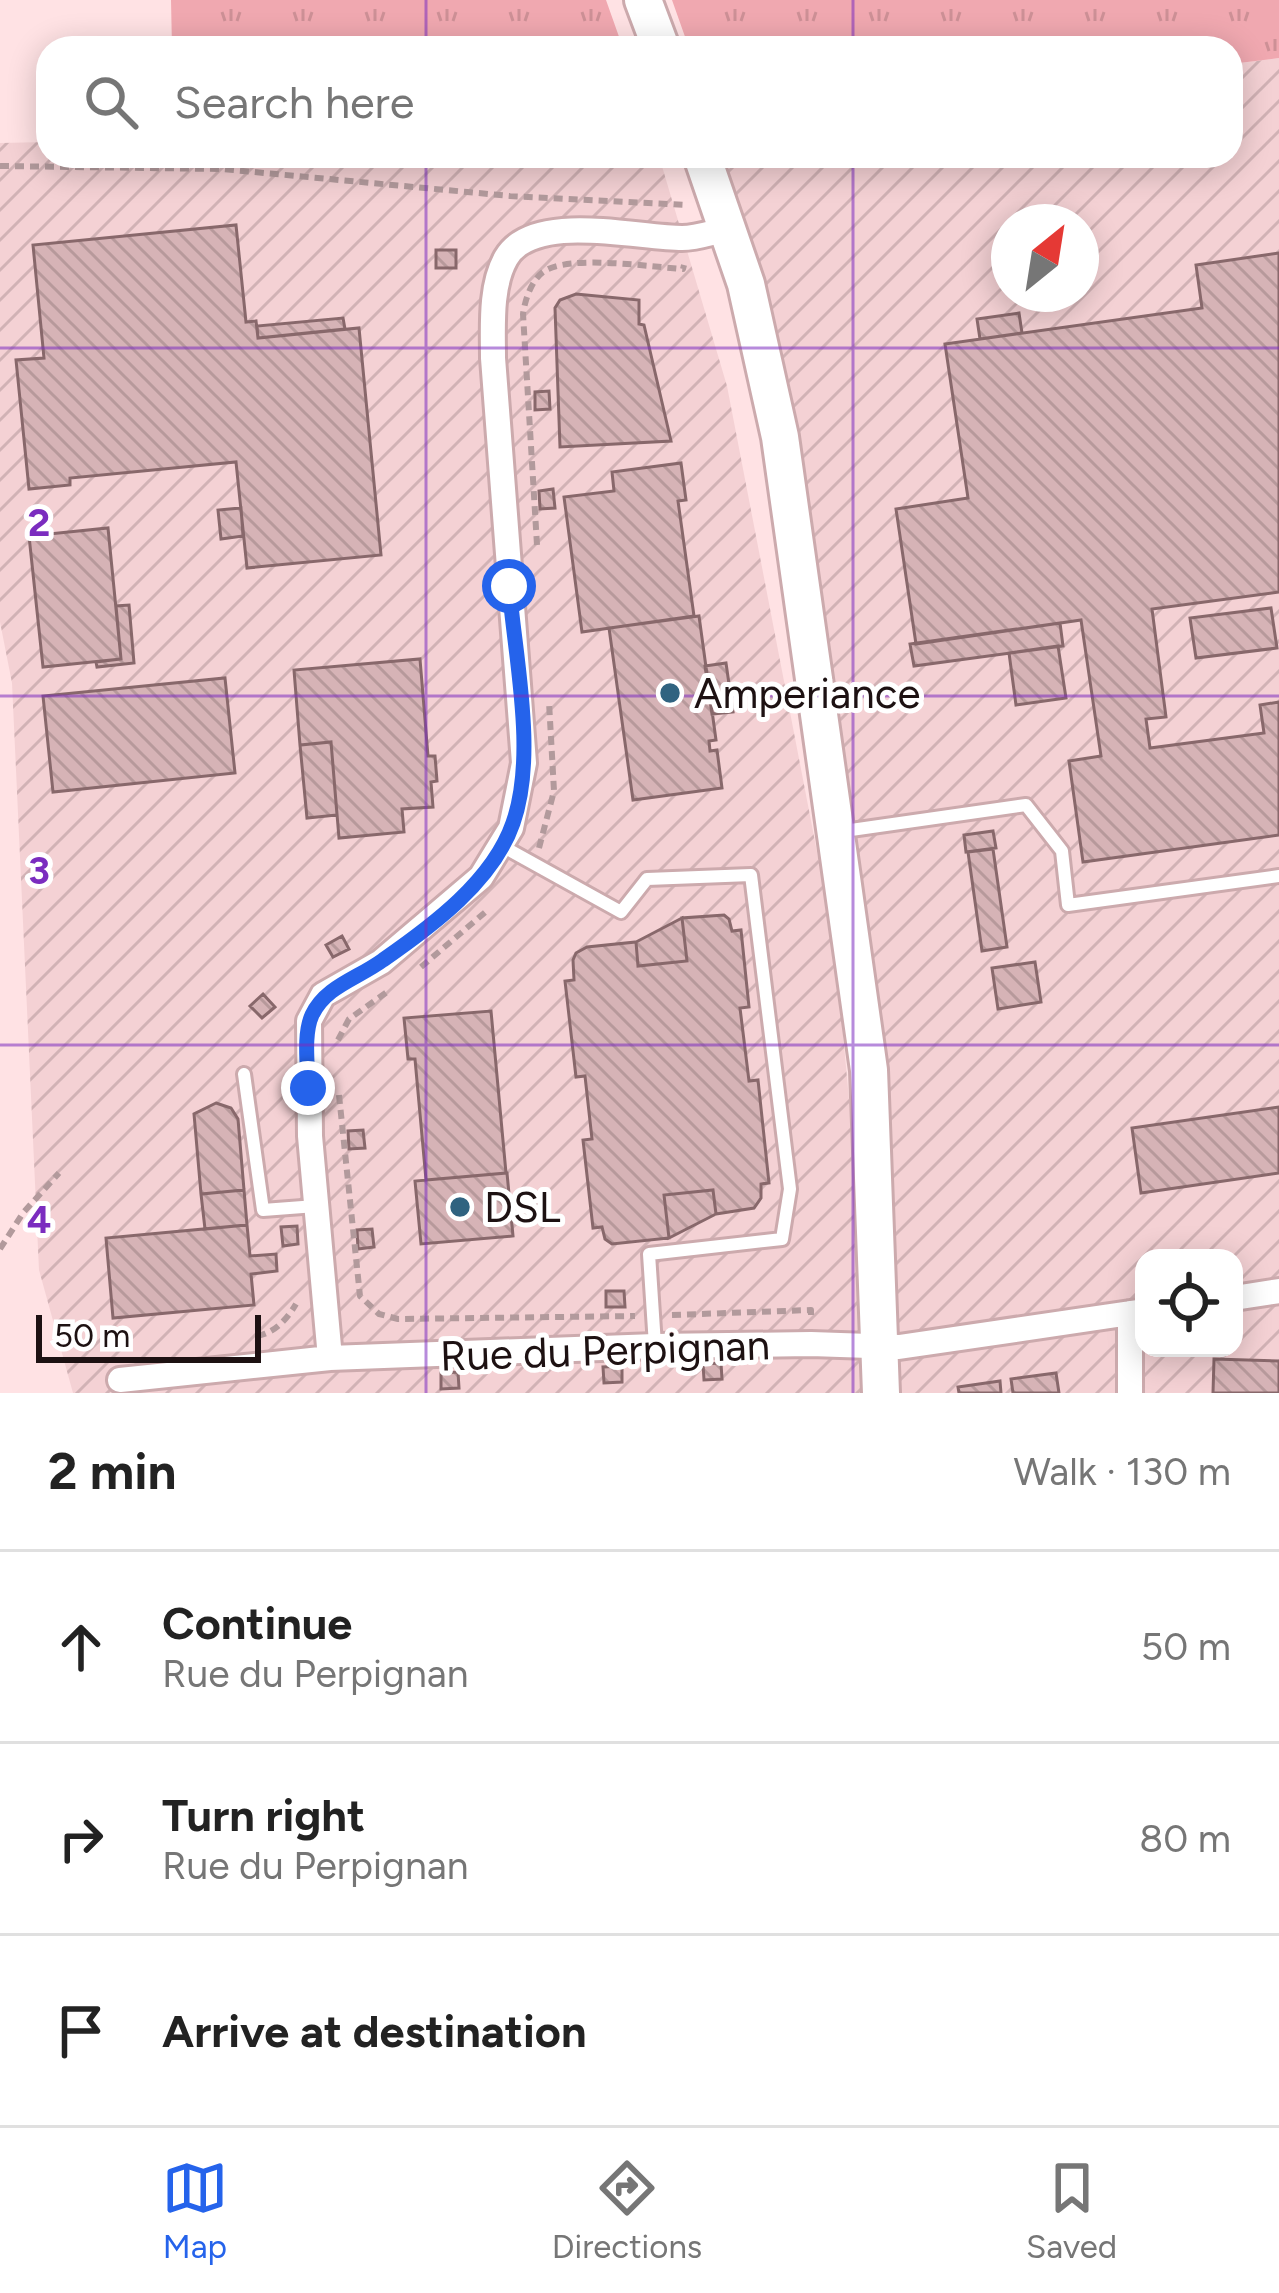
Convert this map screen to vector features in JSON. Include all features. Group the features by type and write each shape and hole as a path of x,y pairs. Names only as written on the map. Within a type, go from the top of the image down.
{"street":[{"path":"643,0 656,36"},
{"path":"706,168 746,284 780,436 869,1070 881,1393"},
{"path":"330,1358 309,1104 309,1021 323,995 381,962 481,877 502,845 519,802 524,763 493,358 496,290 505,259 519,241 560,230 686,238 724,218"},
{"path":"1243,1297 1279,1291"},
{"name":"Rue du Perpignan","path":"120,1381 330,1358 655,1346 899,1347 1135,1312"},
{"path":"1130,1393 1135,1335"}],"lane":[{"path":"836,832 1026,805 1062,851 1068,905 1279,876"},
{"path":"502,845 621,912 647,879 751,875 790,1189 782,1239 649,1254 655,1346"},
{"path":"244,1074 263,1210 317,1206"}],"path":[{"path":"0,166 36,165"},
{"path":"198,168 724,218"},
{"path":"538,550 525,297 542,273 567,263 683,269 686,238"},
{"path":"531,862 549,820 554,791 548,682"},
{"path":"414,972 493,906"},
{"path":"336,1056 338,1037 349,1019 398,984"},
{"path":"338,1078 360,1296 379,1314 398,1319 811,1310 811,1344"},
{"path":"0,1249 59,1173"}],"shaded area":[{"path":"1279,58 1279,1393 898,1393 796,435 726,168 1243,168 1243,62"},
{"path":"36,142 36,168 663,168 727,386 835,945 866,1288 866,1393 73,1393 39,1270 12,683 0,622 0,143"}],"green space":[{"path":"171,0 606,0 619,36 172,36"},
{"path":"672,0 1279,0 1279,58 1243,62 1243,36 685,36"}],"building":[{"path":"236,225 246,322 256,321 258,338 359,328 381,555 247,568 236,462 70,478 70,485 29,489 16,360 44,358 33,245"},
{"path":"436,250 456,250 456,268 436,268"},
{"path":"1279,253 1279,592 1152,609 1166,717 1146,719 1150,748 1264,733 1260,705 1279,702 1279,835 1083,862 1069,761 1101,756 1081,620 916,644 896,509 968,498 945,344 1202,308 1196,265"},
{"path":"576,294 639,300 639,324 644,325 671,441 560,447 555,308 560,300"},
{"path":"1019,313 1022,333 980,339 977,319"},
{"path":"343,318 345,329 258,338 257,326"},
{"path":"549,391 550,409 535,410 535,392"},
{"path":"681,463 686,500 678,501 694,616 582,632 564,497 614,491 612,472"},
{"path":"553,489 555,508 540,509 539,491"},
{"path":"241,508 243,536 221,539 218,510"},
{"path":"108,528 121,659 43,667 29,536"},
{"path":"129,605 134,663 97,667 96,662 121,659 116,606"},
{"path":"1271,608 1277,648 1196,658 1190,618"},
{"path":"699,616 716,740 709,741 710,751 717,750 722,788 633,800 609,628"},
{"path":"1060,623 1063,646 914,666 910,644"},
{"path":"1058,646 1066,698 1016,705 1009,653"},
{"path":"420,659 428,756 435,756 433,807 402,809 404,832 339,838 331,742 300,745 294,670"},
{"path":"726,663 733,712 712,714 705,666"},
{"path":"225,678 235,773 53,792 43,696"},
{"path":"331,742 337,815 307,818 300,745"},
{"path":"993,831 996,848 966,852 964,835"},
{"path":"993,849 1007,947 982,951 968,852"},
{"path":"724,915 732,931 741,930 749,1007 740,1008 749,1081 758,1080 769,1183 761,1184 761,1198 754,1208 716,1214 713,1190 664,1195 669,1238 612,1244 602,1227 593,1228 583,1140 592,1139 585,1076 576,1077 565,981 574,980 573,960 587,947 636,942 638,966 687,961 682,918"},
{"path":"682,918 687,961 638,966 636,942"},
{"path":"342,936 349,949 333,957 326,945"},
{"path":"1035,962 1041,1002 998,1009 992,968"},
{"path":"263,994 275,1007 262,1018 250,1006"},
{"path":"491,1011 506,1173 426,1180 415,1059 408,1059 404,1018"},
{"path":"216,1103 231,1108 238,1119 244,1190 201,1194 194,1114"},
{"path":"1279,1107 1279,1173 1141,1193 1132,1128"},
{"path":"363,1130 365,1148 349,1149 348,1131"},
{"path":"507,1173 513,1236 421,1244 415,1181"},
{"path":"244,1190 247,1225 205,1229 201,1194"},
{"path":"713,1190 716,1214 669,1238 664,1195"},
{"path":"247,1225 250,1256 276,1254 277,1271 251,1274 254,1305 113,1318 106,1238"},
{"path":"297,1226 298,1244 283,1246 281,1227"},
{"path":"372,1229 374,1247 358,1249 357,1230"},
{"path":"606,1291 624,1291 625,1307 606,1307"},
{"path":"1214,1359 1279,1361 1279,1393 1213,1393"},
{"path":"721,1363 722,1379 704,1380 703,1364"},
{"path":"622,1366 622,1382 604,1383 603,1367"},
{"path":"458,1372 459,1388 441,1389 441,1373"},
{"path":"1056,1373 1059,1393 1013,1393 1011,1379"},
{"path":"1000,1381 1001,1393 959,1393 958,1387"}],"place":[{"name":"Amperiance","path":"670,693"},
{"name":"DSL","path":"460,1207"}],"route":[{"path":"308,1088 309,1021 323,995 381,962 448,908 494,862 511,828 524,763 509,586"}]}
